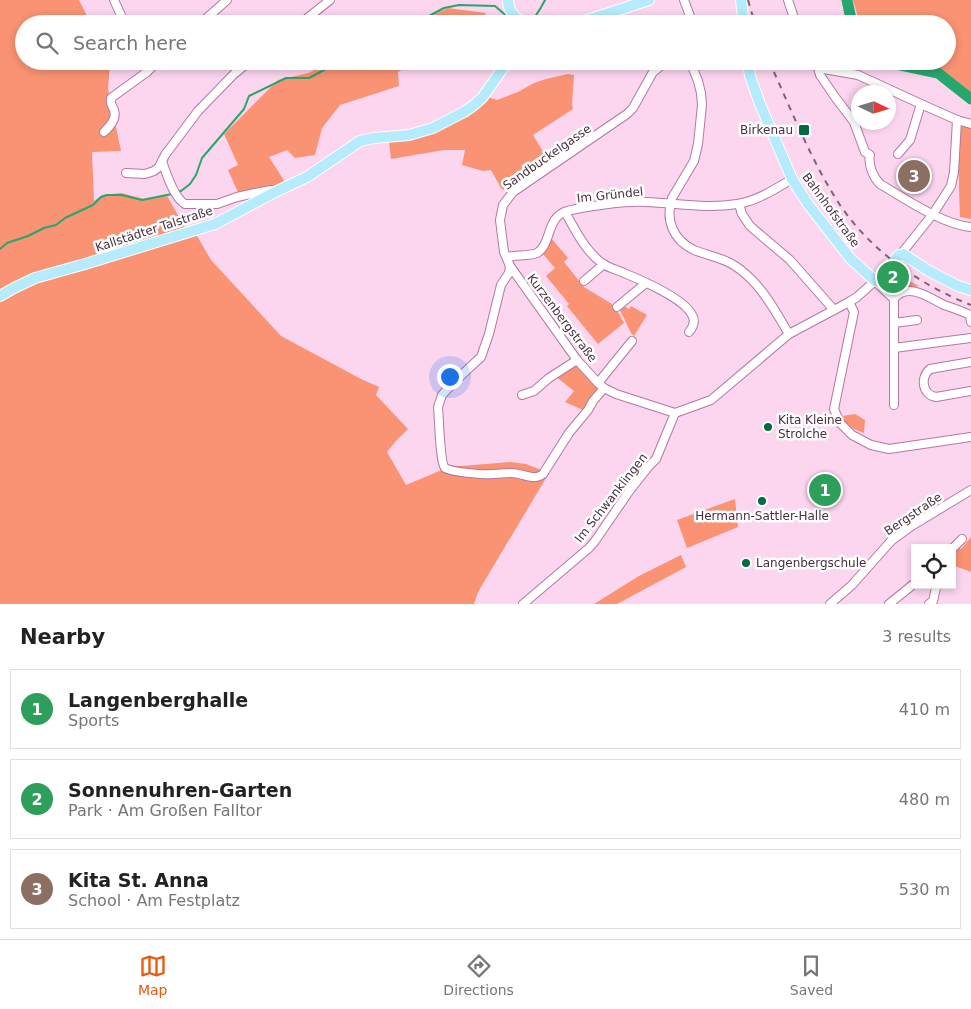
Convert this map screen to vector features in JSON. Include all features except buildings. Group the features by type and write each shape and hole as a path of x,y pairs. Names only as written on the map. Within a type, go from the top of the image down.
{"main road":[{"path":"508,0 509,9 513,15"},
{"path":"603,15 649,0"},
{"path":"741,0 743,15"},
{"name":"Kallstädter Talstraße","path":"0,296 35,278 215,224 307,177 360,141 409,135 432,128 458,116 474,105 482,98 502,70"},
{"name":"Bahnhofstraße","path":"749,70 760,104 792,179 808,204 852,260 874,280"},
{"path":"874,280 901,254 958,286 971,290"}],"street":[{"path":"114,0 121,15"},
{"path":"311,15 330,0"},
{"path":"684,0 690,15"},
{"path":"788,0 793,15"},
{"path":"210,15 226,1"},
{"path":"126,173 145,174 159,167 165,155 198,111 239,70"},
{"name":"Sandbuckelgasse","path":"510,266 504,252 500,220 501,211 506,199 513,192 627,114 656,70"},
{"path":"694,70 701,93 702,105 698,144 694,161 674,192 670,204 671,227 677,238 693,249 729,263 752,280 770,302 789,334"},
{"path":"819,70 834,98 854,122 865,152 870,156 869,161 875,179 880,184 933,214 971,227"},
{"path":"829,70 858,75 957,120 971,124"},
{"path":"104,132 115,117 111,99 147,72"},
{"path":"898,154 910,140 921,104"},
{"path":"901,254 933,214 952,182 957,120"},
{"path":"162,161 175,192 180,201 185,204 218,204 255,193 271,190 275,192"},
{"name":"Im Gründel","path":"507,257 537,253 544,246 549,230 556,218 565,212 593,206 622,203 646,202 711,207 739,204 766,194 792,179"},
{"path":"739,204 742,214 750,226 790,260 834,310"},
{"path":"565,212 581,241 604,264 646,283 689,309 694,316 694,326 689,332"},
{"path":"584,281 604,264"},
{"path":"510,266 509,273 501,285 489,334 481,357 442,395 438,407 441,454 444,466 454,471 482,474 512,472 531,478 538,477 543,474 588,410 601,385"},
{"name":"Kurzenbergstraße","path":"510,266 576,360 601,385 616,394 675,414"},
{"path":"675,414 711,400 789,334 849,302 874,280 894,299"},
{"path":"617,307 646,283"},
{"path":"894,405 894,299 902,293 916,291 971,317"},
{"path":"849,302 854,312 834,409 840,423 852,435 872,445 889,449 971,438"},
{"path":"894,323 917,320"},
{"path":"894,348 971,338"},
{"name":"Kurzenbergstraße","path":"601,385 632,340"},
{"path":"522,396 534,391 549,378 576,360"},
{"path":"971,362 930,369 926,372 924,382 926,391 936,397 971,391"},
{"name":"Im Schwanklingen","path":"523,604 595,541 630,490 656,459 675,414"},
{"name":"Bergstraße","path":"830,604 852,585 891,541 910,527 971,490"},
{"path":"956,545 962,539"},
{"path":"889,604 911,586"},
{"path":"932,602 936,589"}],"shaded area":[{"path":"0,0 79,0 86,15 15,15 15,70 110,70 108,89 121,151 92,152 94,201 102,195 121,193 144,199 167,196 186,229 197,236 211,260 281,336 379,387 376,395 408,429 387,452 406,485 449,467 511,462 526,464 549,473 478,592 474,604 0,604"},
{"path":"853,0 971,0 971,92 938,70 956,70 956,15 857,15"},
{"path":"448,8 486,13 485,15 433,15"},
{"path":"314,70 402,70 398,72 399,86 340,105 322,128 315,155 295,158 287,150 269,157 285,182 241,199 228,170 238,165 224,134 278,80"},
{"path":"568,74 574,75 573,109 533,135 550,163 508,193 501,188 491,170 483,171 462,165 465,150 444,150 391,159 389,142 436,132 488,97 497,100 534,83"},
{"path":"962,124 971,126 971,219 960,217 958,127"},
{"path":"551,238 568,258 564,262 584,287 612,304 624,323 598,344 567,306 569,304 546,276 555,268 543,254"},
{"path":"891,271 919,286 891,291 881,282"},
{"path":"622,305 629,309 631,306 647,315 634,336 620,310"},
{"path":"575,366 599,388 585,411 565,402 574,391 555,376"},
{"path":"855,414 865,420 864,433 841,420 842,416"},
{"path":"735,499 738,527 687,548 677,520"},
{"path":"971,537 971,572 956,566 956,548 958,546 961,549"},
{"path":"681,555 686,567 617,604 594,604 639,576"}],"waterway":[{"path":"536,15 545,0"},
{"path":"847,0 850,15"},
{"path":"431,15 444,8 459,5 495,6 505,15"},
{"path":"177,192 190,184 196,175 202,158 244,109 249,96 286,78 309,78 324,70"},
{"path":"924,70 938,73 971,99"},
{"path":"0,249 7,243 56,225 65,218 93,205 101,197 107,195 122,195 142,200 172,194"}],"railway":[{"path":"748,0 752,15"},
{"path":"773,70 820,171 852,222 882,252 915,277 971,305"}],"place":[{"name":"Birkenau","path":"804,130"},
{"name":"Kita St. Anna","path":"914,176"},
{"name":"Sonnenuhren-Garten","path":"893,277"},
{"name":"Kita Kleine Strolche","path":"768,427"},
{"name":"Langenberghalle","path":"825,490"},
{"name":"Hermann-Sattler-Halle","path":"762,501"},
{"name":"Langenbergschule","path":"746,563"}]}
